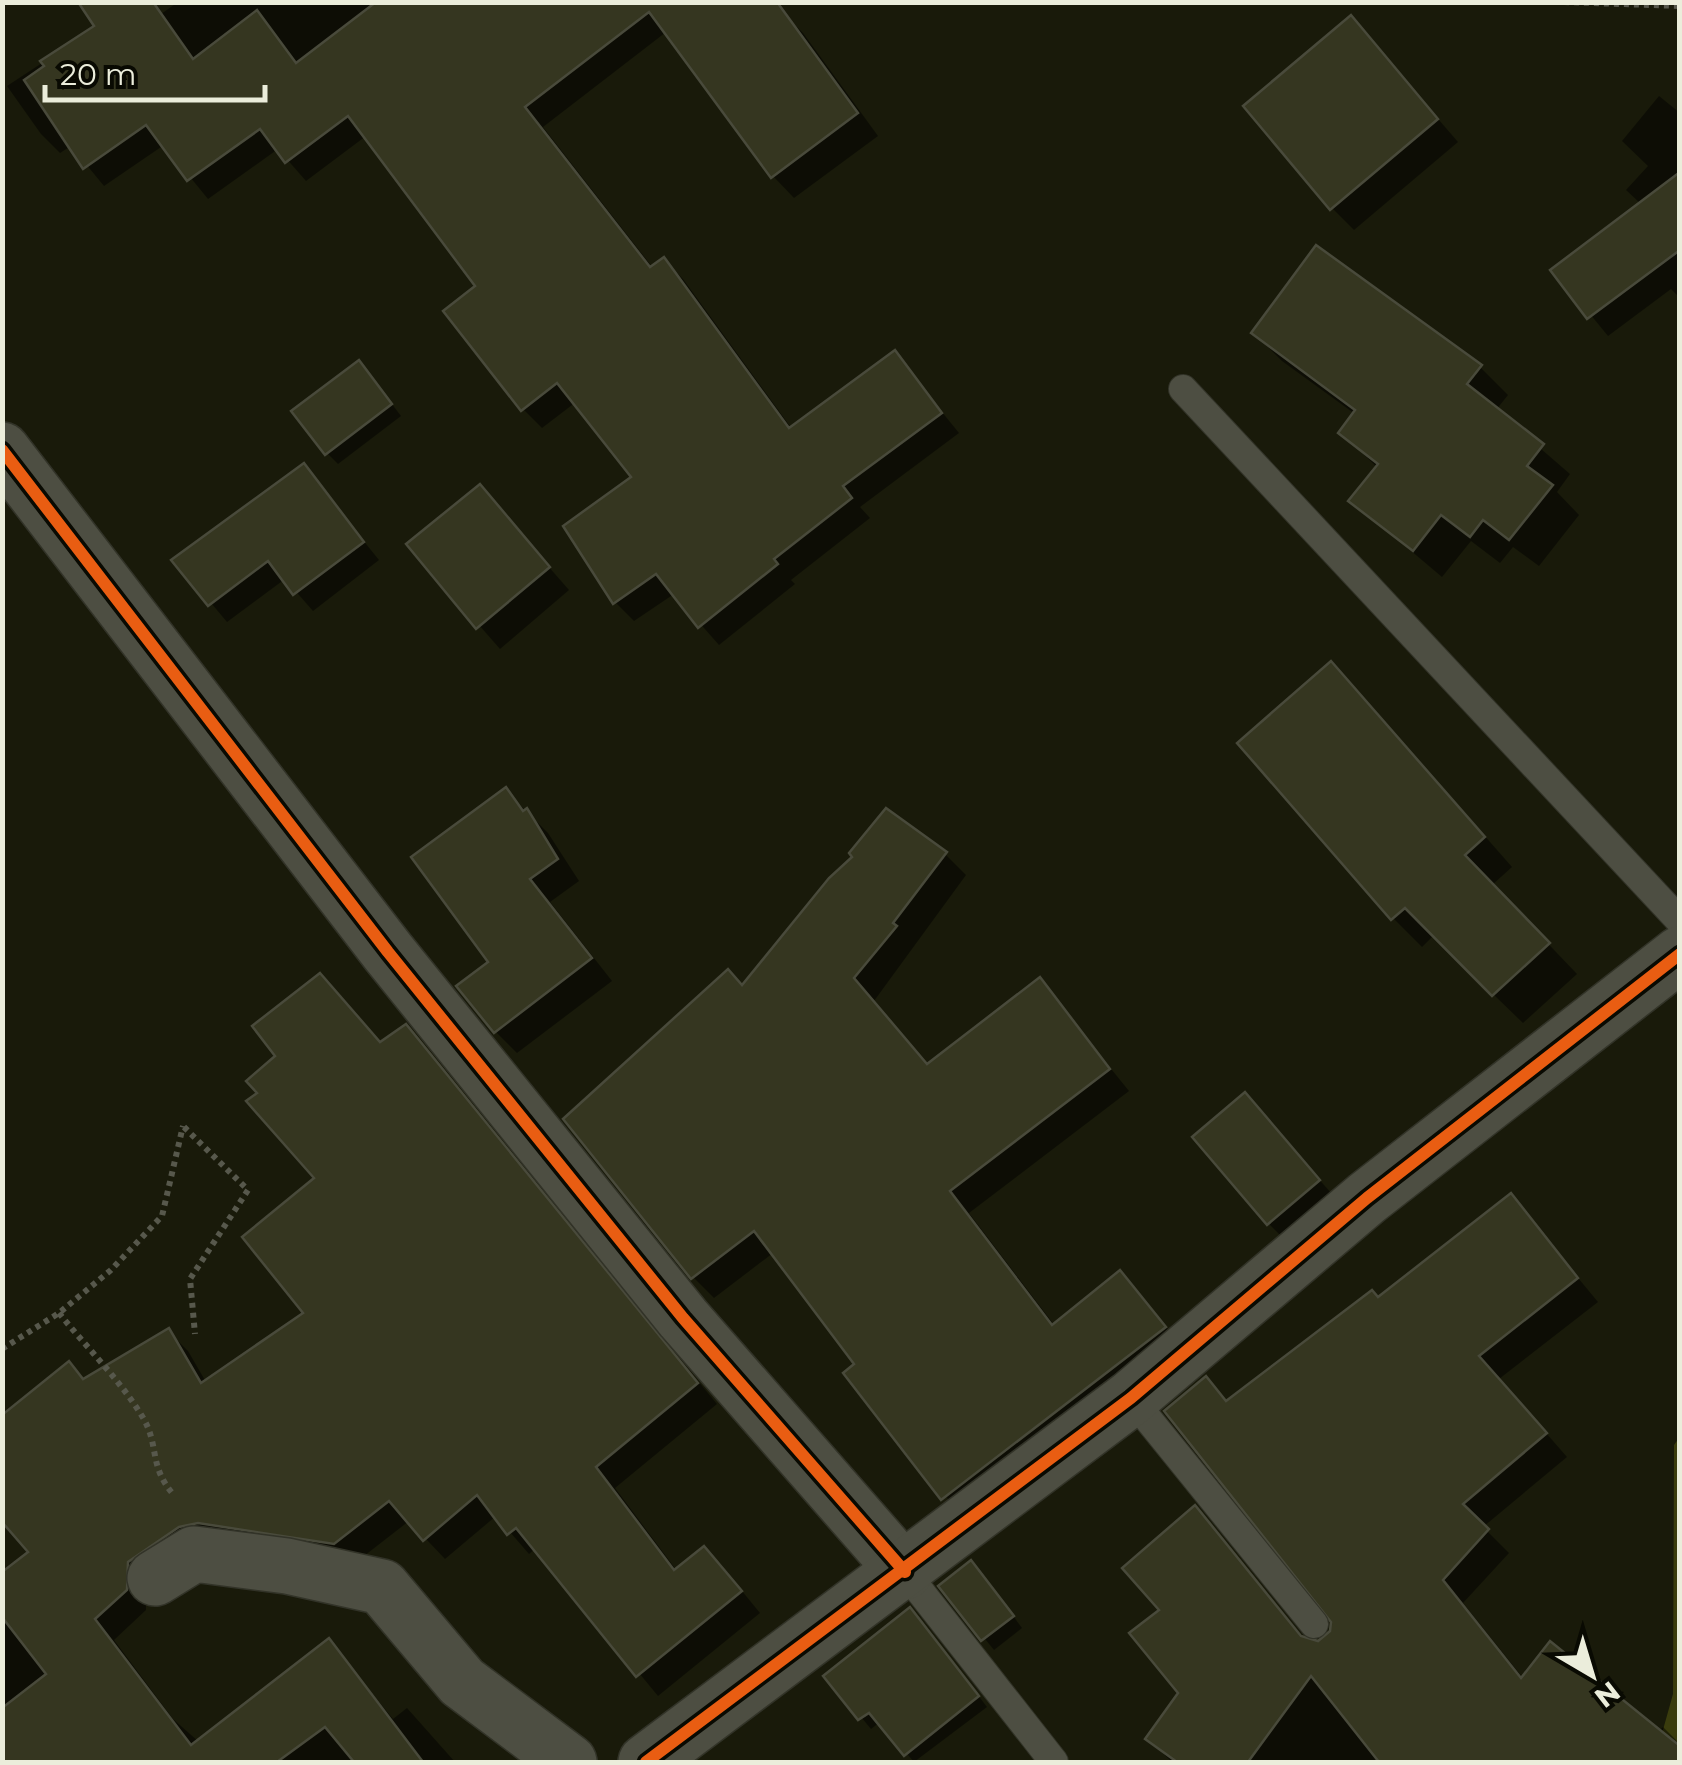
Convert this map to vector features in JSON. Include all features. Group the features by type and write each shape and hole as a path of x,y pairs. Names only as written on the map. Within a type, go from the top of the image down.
{"street":[{"path":"2,450 437,1012 683,1318 905,1572"},
{"path":"646,1762 905,1572 1131,1398 1368,1198 1680,954"},
{"path":"155,1578 194,1554 382,1587 462,1682 569,1762"}],"lane":[{"path":"1183,389 1680,921"},
{"path":"1131,1398 1314,1624"},
{"path":"905,1572 1054,1762"}],"path":[{"path":"1564,2 1680,6"},
{"path":"2,1348 59,1314 111,1270 162,1216 183,1126 248,1190 190,1279 195,1334"},
{"path":"59,1314 143,1417 152,1440 156,1476 186,1509 218,1517 239,1560"}],"shaded area":[{"path":"1679,1438 1679,1762 1654,1762 1673,1694 1674,1445"}],"building":[{"path":"78,2 153,2 193,59 257,10 296,63 376,2 777,2 858,113 771,178 649,12 525,107 650,267 664,257 789,428 895,350 942,413 843,486 852,498 774,559 778,564 698,628 656,574 613,604 563,526 631,477 557,383 521,411 443,311 475,286 348,116 285,163 260,129 187,181 146,125 83,169 24,80 44,66 40,61 94,26"},
{"path":"1351,15 1438,119 1330,210 1243,106"},
{"path":"1680,172 1680,250 1587,319 1550,270"},
{"path":"1316,245 1482,365 1467,384 1544,444 1527,466 1553,485 1509,540 1483,520 1470,537 1441,515 1413,551 1348,501 1378,464 1338,433 1355,410 1251,333"},
{"path":"359,360 392,404 325,455 291,411"},
{"path":"304,463 364,542 293,595 268,561 208,606 171,560"},
{"path":"480,484 550,567 476,629 406,544"},
{"path":"1331,661 1485,837 1465,855 1550,943 1492,996 1405,908 1391,920 1237,743"},
{"path":"506,787 523,811 527,808 558,859 530,879 592,958 494,1033 456,986 488,962 411,857"},
{"path":"886,808 947,852 893,923 897,926 854,978 927,1064 1040,977 1110,1069 950,1191 1052,1325 1120,1270 1166,1327 941,1500 843,1373 854,1364 754,1231 691,1279 563,1119 728,969 742,985 829,878 852,857 849,853"},
{"path":"320,973 380,1042 406,1024 698,1383 596,1467 674,1570 704,1546 742,1591 636,1677 516,1528 507,1535 477,1495 423,1541 389,1501 334,1544 198,1523 179,1527 128,1562 127,1590 95,1619 191,1745 329,1638 423,1762 354,1762 325,1727 277,1762 2,1762 2,1708 46,1674 2,1617 2,1572 28,1552 2,1522 2,1415 69,1361 83,1379 169,1328 201,1383 303,1313 242,1237 314,1178 246,1101 257,1093 246,1081 275,1056 252,1026"},
{"path":"1245,1092 1320,1180 1267,1225 1192,1137"},
{"path":"1511,1193 1578,1278 1479,1356 1547,1433 1463,1504 1489,1529 1443,1580 1521,1678 1550,1641 1680,1746 1680,1762 1379,1762 1311,1676 1248,1762 1177,1762 1145,1739 1178,1693 1129,1633 1159,1610 1122,1568 1195,1505 1301,1636 1318,1641 1330,1631 1331,1622 1164,1411 1206,1376 1226,1401 1372,1290 1378,1297"},
{"path":"971,1560 1014,1616 981,1641 938,1586"},
{"path":"910,1607 979,1696 904,1756 869,1713 858,1720 823,1676"}],"cycle path":[{"path":"2,450 388,952 683,1318 905,1572"},
{"path":"646,1762 1131,1398 1367,1198 1680,954"}]}
